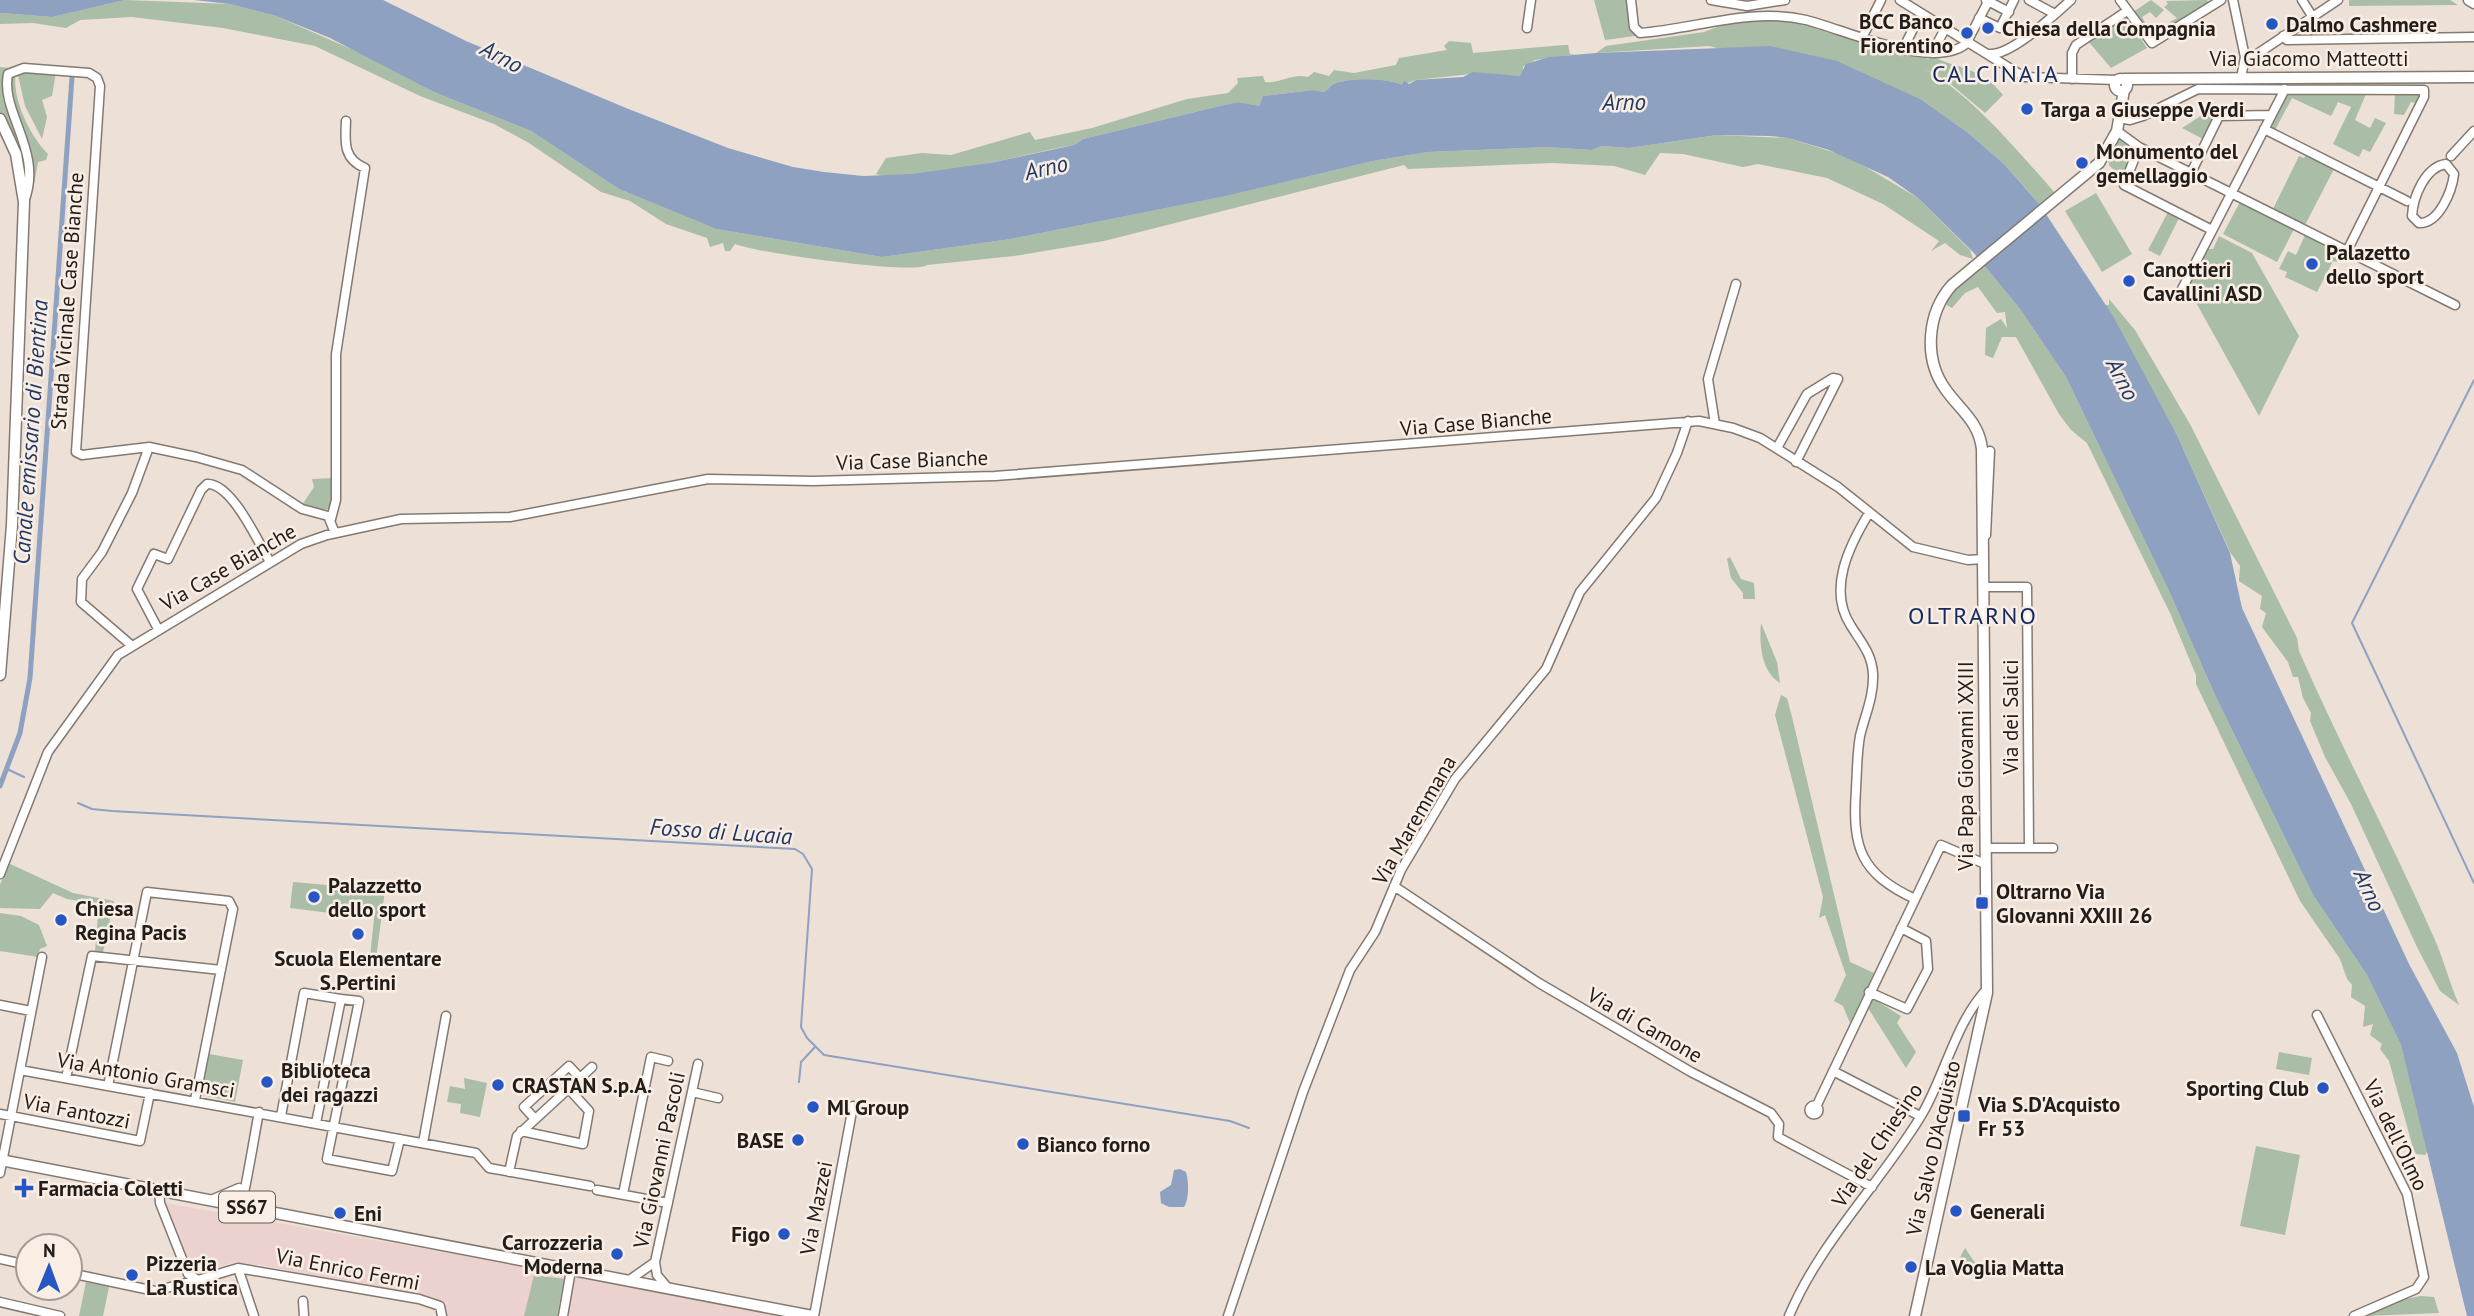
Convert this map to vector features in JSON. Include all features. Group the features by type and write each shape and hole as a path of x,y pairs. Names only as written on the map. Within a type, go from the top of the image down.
{"main road":[{"path":"2469,0 2474,3"},
{"name":"Via Giacomo Matteotti","path":"2120,85 2144,79 2474,77"},
{"name":"Via Papa Giovanni XXIII","path":"1987,989 1981,440 1974,423 1940,380 1931,341 1933,321 1949,288 2096,166 2117,131 2120,85"},
{"path":"0,119 16,154 24,202 9,567 0,675"},
{"name":"Via Salvo D'Acquisto","path":"1915,1316 1984,1017 1987,989"},
{"name":"SS67","path":"1,1160 813,1316"}],"street":[{"path":"1527,29 1531,0"},
{"path":"1631,0 1634,27 1638,32 1750,16 1790,18 1862,38 1946,54 1969,40 1988,0 2009,12"},
{"path":"1711,0 1747,6 1786,0"},
{"path":"1862,38 1881,0"},
{"path":"1900,0 1919,17 1946,27 1969,40 2026,78 2097,79 2120,85"},
{"path":"1979,18 2000,28 2014,0"},
{"path":"1990,54 2000,54 2011,47 2071,0"},
{"path":"2120,0 2152,43 2221,0"},
{"path":"2233,0 2245,62 2241,78"},
{"path":"2302,0 2312,16"},
{"path":"2245,62 2338,0"},
{"path":"2036,1 2055,14"},
{"path":"1720,22 1747,6"},
{"path":"2072,79 2074,48 2127,12"},
{"path":"1904,47 1919,17"},
{"path":"1932,53 1946,27"},
{"path":"2283,36 2287,40 2474,37"},
{"path":"2011,47 2007,61 2018,73"},
{"name":"Strada Vicinale Case Bianche","path":"24,202 30,185 29,162 11,111 6,84 8,74 24,68 82,71 97,78 100,86 75,447 82,455 149,447"},
{"path":"2119,113 2130,120 2198,89 2423,89 2426,92 2424,97 2347,251"},
{"path":"2182,289 2285,89"},
{"path":"2191,173 2218,116 2271,115"},
{"path":"335,533 331,519 336,500 336,355 365,169 354,163 347,154 346,121"},
{"path":"2264,129 2379,186 2410,205 2413,218 2419,223 2426,223 2434,218 2452,184 2451,156"},
{"path":"2117,131 2139,147 2455,305"},
{"path":"2410,205 2428,175 2451,156 2474,131"},
{"path":"2139,147 2124,185 2212,230"},
{"path":"2442,164 2452,169"},
{"path":"1715,424 1708,379 1736,284"},
{"path":"1777,449 1807,394 1833,378 1838,379 1796,462"},
{"name":"Via Case Bianche","path":"0,874 54,741 104,671 131,645 311,540 411,518 510,517 712,479 813,481 1005,475 1474,441 1688,421 1745,431 1838,487 1913,547 1968,560 1983,573"},
{"name":"Via Maremmana","path":"1228,1316 1303,1092 1350,972 1372,937 1394,887 1454,779 1537,682 1551,660 1565,620 1580,592 1656,498 1677,453 1688,421"},
{"path":"131,645 80,602 80,588 82,579 102,552 130,498 149,447 237,468 302,509 323,513 331,519"},
{"name":"Via Papa Giovanni XXIII","path":"1983,552 1989,515 1990,451"},
{"path":"158,629 136,589 154,554 168,559 201,490 213,484 230,496 270,562"},
{"path":"1869,513 1844,566 1840,588 1846,618 1863,643 1873,674 1871,696 1859,748 1856,836 1862,856 1878,878 1914,899"},
{"name":"Via Case Bianche","path":"1955,556 1983,552"},
{"name":"Via Case Bianche","path":"1968,560 1983,552"},
{"name":"Via dei Salici","path":"1984,587 2027,587 2029,848"},
{"path":"1816,1107 1942,845 1984,864"},
{"path":"1985,848 2053,848"},
{"name":"Via di Camone","path":"1394,887 1539,983 1691,1072 1771,1114 1778,1122 1778,1137 1872,1187"},
{"path":"108,1086 147,892 229,901 233,909 195,1100"},
{"path":"1869,992 1908,1009 1927,971 1926,942 1901,928"},
{"path":"66,1079 88,965 94,955 221,970"},
{"path":"0,1173 42,957"},
{"name":"Via del Chiesino","path":"1789,1316 1807,1276 1920,1116 1970,1014 1987,989"},
{"path":"281,1116 304,993 359,1001 327,1158 384,1170 394,1168 400,1139"},
{"path":"316,1123 341,999"},
{"path":"0,1005 31,1011"},
{"name":"Via dell'Olmo","path":"2317,1015 2407,1194 2424,1277 2416,1289 2354,1316"},
{"path":"423,1143 446,1016"},
{"path":"623,1194 651,1057 668,1060"},
{"name":"Via Giovanni Pascoli","path":"649,1285 698,1064"},
{"path":"534,1119 524,1107 569,1066 580,1078"},
{"path":"509,1172 517,1136 592,1067"},
{"name":"Via Antonio Gramsci","path":"20,1070 476,1153 488,1168 668,1203"},
{"path":"1833,1071 1920,1116"},
{"path":"521,1131 583,1144 589,1111 568,1088"},
{"path":"692,1092 718,1098"},
{"name":"Via Fantozzi","path":"0,1114 140,1141 150,1093"},
{"name":"Via Mazzei","path":"813,1316 853,1106"},
{"path":"239,1205 258,1112"},
{"path":"159,1189 160,1203 186,1271 198,1280"},
{"path":"212,1200 242,1191"},
{"path":"242,1191 255,1208"},
{"path":"84,1276 151,1291 165,1290 238,1268 254,1316"},
{"name":"Via Enrico Fermi","path":"238,1268 419,1299 440,1306 442,1316"},
{"name":"Via Giovanni Pascoli","path":"628,1281 654,1268"},
{"name":"Via Giovanni Pascoli","path":"654,1268 669,1289"},
{"path":"563,1316 571,1269"},
{"path":"303,1301 304,1316"},
{"path":"0,1302 60,1316"}],"shaded area":[{"path":"165,1203 790,1316 443,1316 446,1302 267,1266 236,1262 195,1273 191,1271"}],"green space":[{"path":"125,0 230,4 276,16 367,56 434,92 531,131 619,189 716,229 882,257 1011,239 1220,197 1373,161 1428,152 1547,147 1592,150 1601,146 1629,148 1717,135 1788,138 1849,157 1918,198 1970,250 1973,259 1960,255 1945,243 1931,251 1939,241 1883,204 1827,178 1758,164 1743,167 1683,154 1660,153 1645,175 1614,166 1552,163 1408,169 1404,165 1104,241 1014,256 916,267 835,262 735,244 730,251 725,251 723,243 710,247 707,238 666,224 630,201 601,192 529,143 494,124 420,96 315,46 223,28 132,17 80,20 66,28 33,23 0,24 0,13 52,17"},
{"path":"1594,0 1629,0 1635,36 1605,40"},
{"path":"2151,0 2164,10 2156,18 2150,12 2142,17 2147,26 2144,28 2133,12"},
{"path":"2207,0 2209,3 2151,38 2149,34 2177,18 2164,7 2168,4 2166,1"},
{"path":"2349,0 2450,0 2458,5 2349,6"},
{"path":"2126,16 2147,48 2111,68 2088,41"},
{"path":"1780,19 1826,29 1873,44 1939,78 1984,116 2055,193 2040,205 2006,166 1967,132 1922,100 1709,46 1596,53 1606,46 1704,32 1733,21"},
{"path":"1449,41 1471,43 1473,53 1568,45 1570,54 1576,54 1535,60 1523,67 1523,75 1520,76 1471,74 1416,80 1402,85 1378,80 1338,82 1324,92 1313,90 1263,96 1259,106 1239,102 1224,105 1083,139 1074,145 972,167 916,176 876,174 886,158 922,153 951,155 1030,132 1035,140 1092,128 1187,99 1228,93 1238,83 1237,78 1263,76 1265,82 1270,82 1297,76 1308,77 1314,72 1329,76 1334,70 1354,73 1396,65 1399,58 1447,50 1444,46"},
{"path":"1884,47 1929,59 1929,55 1969,70 1986,79 2003,95 1985,113 1947,81"},
{"path":"0,67 11,68 3,75 3,98 18,142 0,113"},
{"path":"16,71 16,93 23,116 48,154 46,160 38,162 33,190 32,161 13,105 10,75"},
{"path":"17,71 56,72 52,96 42,100 47,117 42,139 25,106"},
{"path":"2474,80 2474,83 2163,85 2163,81"},
{"path":"2285,93 2366,94 2355,120 2370,128 2375,118 2386,123 2370,152 2363,149 2359,157 2333,144 2351,107 2338,102 2331,116 2292,98 2275,130 2268,127"},
{"path":"2395,94 2419,94 2420,97 2417,103 2411,102 2404,115 2394,114"},
{"path":"2207,112 2216,112 2203,139 2182,128"},
{"path":"2116,137 2134,149 2121,177 2109,165 2108,153"},
{"path":"2306,155 2334,169 2305,225 2273,209 2299,156 2304,158"},
{"path":"2096,193 2132,254 2102,272 2065,211"},
{"path":"2240,202 2294,229 2277,262 2223,234"},
{"path":"2168,212 2179,218 2160,256 2148,250"},
{"path":"2305,235 2341,252 2337,262 2333,261 2317,292 2285,277 2287,272 2279,269 2288,251 2296,255"},
{"path":"2219,236 2252,253 2299,336 2259,416 2188,288 2207,249 2213,249"},
{"path":"1983,264 2020,309 2066,377 2169,591 2215,695 2313,895 2367,975 2401,1045 2428,1151 2425,1155 2416,1154 2413,1148 2389,1061 2380,1049 2382,1044 2370,1035 2373,1024 2363,1027 2365,1006 2351,997 2352,985 2340,959 2300,901 2196,684 2196,675 2170,613 2087,443 2071,430 2059,414 2016,337 2002,337 1993,358 1985,355 1986,328 2001,319 2007,328 2005,312 1997,313 1978,287 1965,293 1952,308 1945,304 1962,281"},
{"path":"2109,299 2135,330 2191,426 2297,638 2299,651 2315,688 2435,940 2459,1005 2440,991 2417,947 2351,804 2325,757 2310,721 2311,713 2303,698 2298,677 2293,677 2288,662 2262,627 2266,613 2260,609 2262,596 2239,581 2240,566 2230,552 2177,435 2105,305 2109,305"},
{"path":"333,478 333,508 323,510 302,505 314,487 312,479"},
{"path":"1730,557 1741,579 1754,583 1755,599 1743,599 1743,593 1731,578 1727,559"},
{"path":"1761,623 1777,662 1780,683 1765,664 1760,639"},
{"path":"1781,695 1787,698 1792,717 1850,962 1874,973 1850,1023 1843,1006 1834,1001 1846,975 1825,915 1819,918 1823,897 1775,715"},
{"path":"8,863 73,893 114,901 103,952 95,952 99,904 67,899 53,893 40,909 0,908 0,885"},
{"path":"293,882 385,890 375,967 369,966 375,909 340,904 338,914 290,908"},
{"path":"0,913 21,916 39,925 47,946 40,949 38,957 0,951"},
{"path":"1872,998 1901,1016 1897,1023 1916,1052 1906,1068 1868,1008"},
{"path":"2279,1052 2312,1058 2309,1075 2276,1069"},
{"path":"209,1054 243,1060 235,1102 202,1095"},
{"path":"464,1078 487,1083 480,1117 460,1113 461,1104 447,1102 450,1086 465,1089"},
{"path":"2256,1146 2300,1155 2285,1235 2240,1226"},
{"path":"1965,1248 1982,1273 1981,1276 1954,1269"},
{"path":"534,1275 564,1279 557,1316 524,1316"},
{"path":"86,1282 109,1287 103,1316 79,1316"},
{"path":"2420,1296 2434,1297 2439,1313 2364,1316 2397,1301"}],"water":[{"path":"0,0 125,0 52,17 0,13"},
{"name":"Arno","path":"194,0 383,0 466,41 728,148 793,167 863,176 912,174 990,163 1074,145 1083,139 1224,105 1239,102 1259,106 1263,96 1313,90 1324,92 1338,82 1378,80 1402,85 1404,81 1409,84 1416,80 1463,77 1473,72 1520,76 1526,64 1549,57 1596,53 1770,46 1837,61 1922,100 1967,132 2005,165 2040,205 2113,316 2177,435 2230,553 2242,608 2410,966 2457,1053 2474,1107 2474,1316 2467,1316 2401,1045 2367,975 2313,895 2215,695 2169,591 2066,377 2020,309 1974,253 1918,198 1888,177 1829,150 1788,138 1770,136 1717,135 1629,148 1601,146 1592,150 1547,147 1428,152 1373,161 1221,197 1011,239 882,257 716,229 619,189 531,131 434,92 330,38 276,16 230,4"},
{"path":"1174,1170 1186,1172 1187,1176 1187,1200 1184,1207 1169,1207 1161,1203 1160,1192 1171,1185"}],"waterway":[{"name":"Canale emissario di Bientina","path":"0,786 20,733 30,678 72,77"},
{"path":"2474,380 2352,623 2474,883"},
{"path":"7,769 24,777"},
{"name":"Fosso di Lucaia","path":"78,803 92,809 112,811 795,849 803,854 812,869 801,1027 807,1038 824,1055 1230,1121 1249,1128"},
{"path":"799,1082 801,1062 815,1047"}],"place":[{"name":"Dalmo Cashmere","path":"2272,24"},
{"name":"Chiesa della Compagnia","path":"1988,28"},
{"name":"BCC Banco Fiorentino","path":"1967,33"},
{"name":"Targa a Giuseppe Verdi","path":"2027,109"},
{"name":"Monumento del gemellaggio","path":"2082,163"},
{"name":"Palazetto dello sport","path":"2312,264"},
{"name":"Canottieri Cavallini ASD","path":"2129,281"},
{"name":"Palazzetto dello sport","path":"314,897"},
{"name":"Oltrarno Via GIovanni XXIII 26","path":"1982,903"},
{"name":"Chiesa Regina Pacis","path":"61,920"},
{"name":"Scuola Elementare S.Pertini","path":"358,934"},
{"name":"Biblioteca dei ragazzi","path":"267,1082"},
{"name":"CRASTAN S.p.A.","path":"498,1085"},
{"name":"Sporting Club","path":"2323,1088"},
{"name":"Ml Group","path":"813,1107"},
{"name":"Via S.D'Acquisto Fr 53","path":"1964,1116"},
{"name":"BASE","path":"798,1140"},
{"name":"Bianco forno","path":"1023,1144"},
{"name":"Farmacia Coletti","path":"24,1188"},
{"name":"Generali","path":"1956,1211"},
{"name":"Eni","path":"340,1213"},
{"name":"Figo","path":"784,1234"},
{"name":"Carrozzeria Moderna","path":"617,1254"},
{"name":"La Voglia Matta","path":"1911,1267"},
{"name":"Pizzeria La Rustica","path":"132,1275"}],"district":[{"name":"CALCINAIA","path":"1996,73"},
{"name":"OLTRARNO","path":"1973,615"}]}
